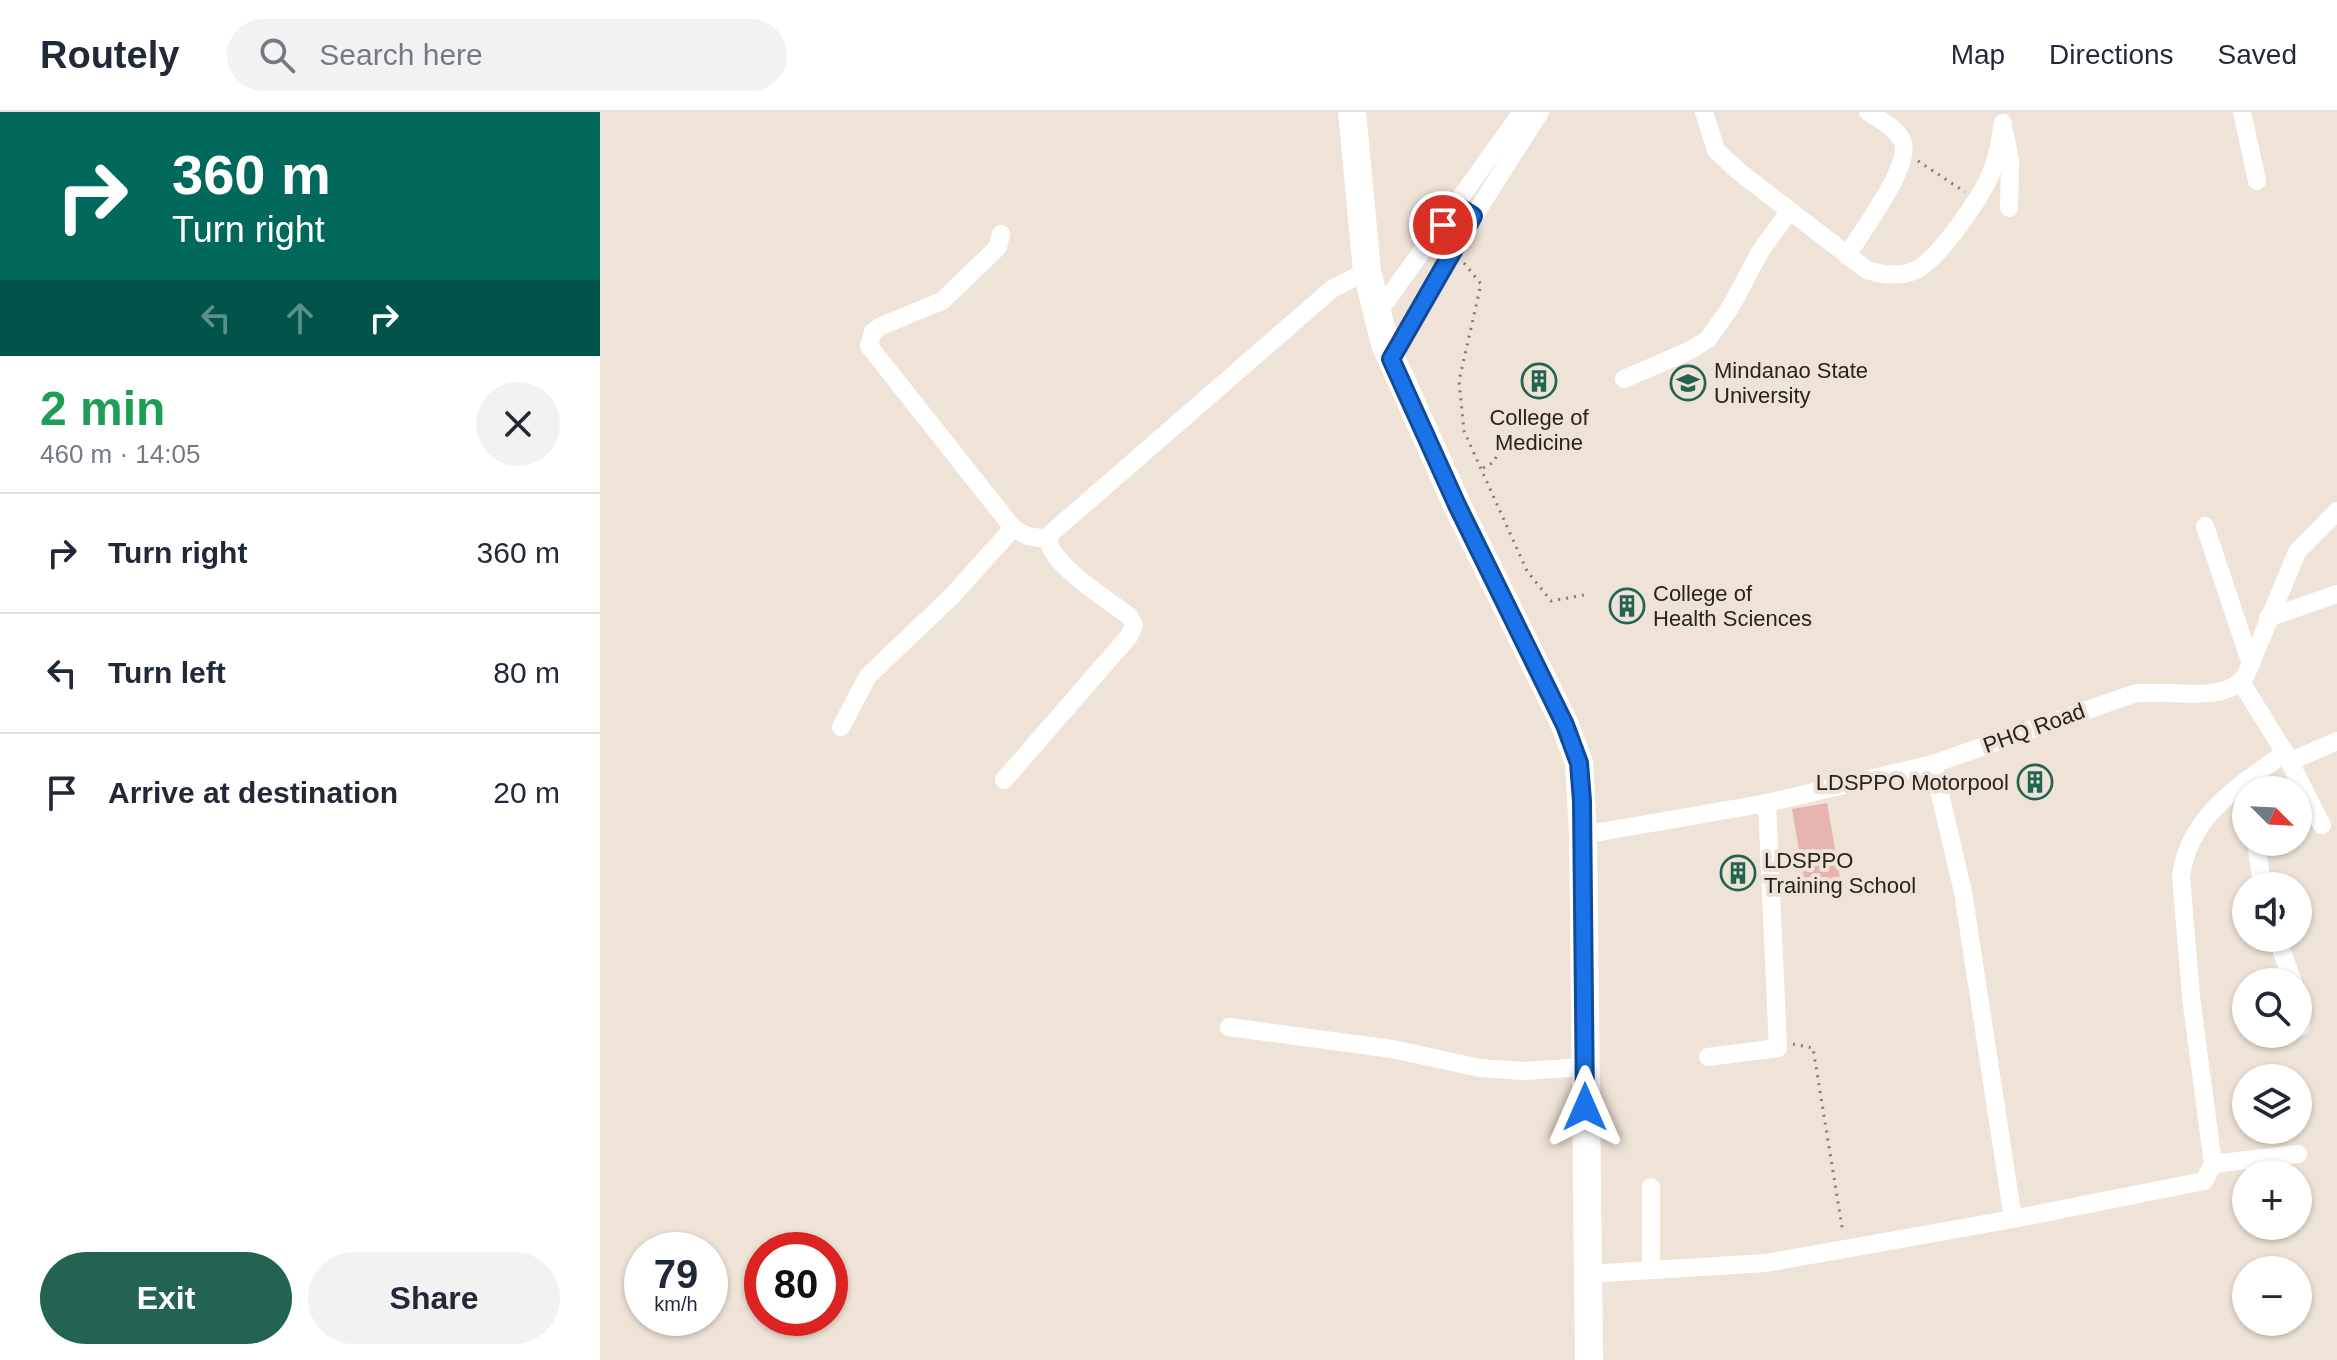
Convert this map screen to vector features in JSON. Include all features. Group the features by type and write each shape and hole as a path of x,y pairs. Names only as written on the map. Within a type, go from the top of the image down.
{"highway":[{"path":"1352,112 1367,271 1376,315 1391,359 1457,505 1569,734 1579,763 1583,835 1589,1360"}],"street":[{"path":"1376,315 1522,112"},
{"path":"1391,359 1473,216 1540,112"},
{"path":"1704,112 1716,150 1789,212 1847,256 1876,273 1913,272 1931,259 1988,179 2002,118"},
{"path":"1847,256 1896,176 1904,153 1900,136 1868,112"},
{"path":"2242,112 2257,181"},
{"path":"2002,118 2010,161 2009,208"},
{"path":"1457,206 1473,216"},
{"path":"1624,379 1691,350 1708,339 1730,308 1761,250 1789,212"},
{"path":"1001,234 998,247 970,271 951,293 933,305 881,326 873,332 869,346 1013,528 1027,536 1047,539 1063,565 1134,621 1134,630 1004,780"},
{"path":"1410,269 1434,283"},
{"path":"1047,539 1053,529 1332,289 1367,271"},
{"path":"2322,825 2287,758 2241,682 2297,552 2337,511"},
{"path":"2205,526 2251,664"},
{"path":"841,727 868,676 951,597 1013,528"},
{"path":"2268,618 2337,594"},
{"name":"PHQ Road","path":"1583,835 1767,803 1933,764 2112,699 2153,691 2224,693 2241,682"},
{"path":"2263,776 2287,758 2337,741"},
{"path":"1933,764 1963,892 2013,1219"},
{"path":"1588,1274 1766,1263 2194,1185 2211,1173 2213,1164 2191,997 2181,877 2183,859 2199,822 2232,799"},
{"path":"1708,1057 1778,1048 1767,803"},
{"path":"1229,1027 1392,1049 1480,1068 1523,1071 1584,1067"},
{"path":"2213,1164 2298,1154"},
{"path":"1651,1187 1651,1268"}],"path":[{"path":"1904,153 1975,199"},
{"path":"1462,261 1481,284 1459,381 1464,431 1527,571 1551,601 1584,595"},
{"path":"1483,468 1494,462 1499,450"},
{"path":"1778,1048 1793,1044 1813,1048 1846,1250"}],"shaded area":[{"path":"1827,803 1840,878 1805,884 1792,809"}],"place":[{"name":"College of Medicine","path":"1539,381"},
{"name":"Mindanao State University","path":"1688,383"},
{"name":"College of Health Sciences","path":"1627,606"},
{"name":"LDSPPO Motorpool","path":"2035,782"},
{"name":"LDSPPO Training School","path":"1738,873"}],"route":[{"path":"1443,225 1457,206 1473,216 1391,359 1457,505 1565,725 1579,763 1583,835 1585,1107"}]}
